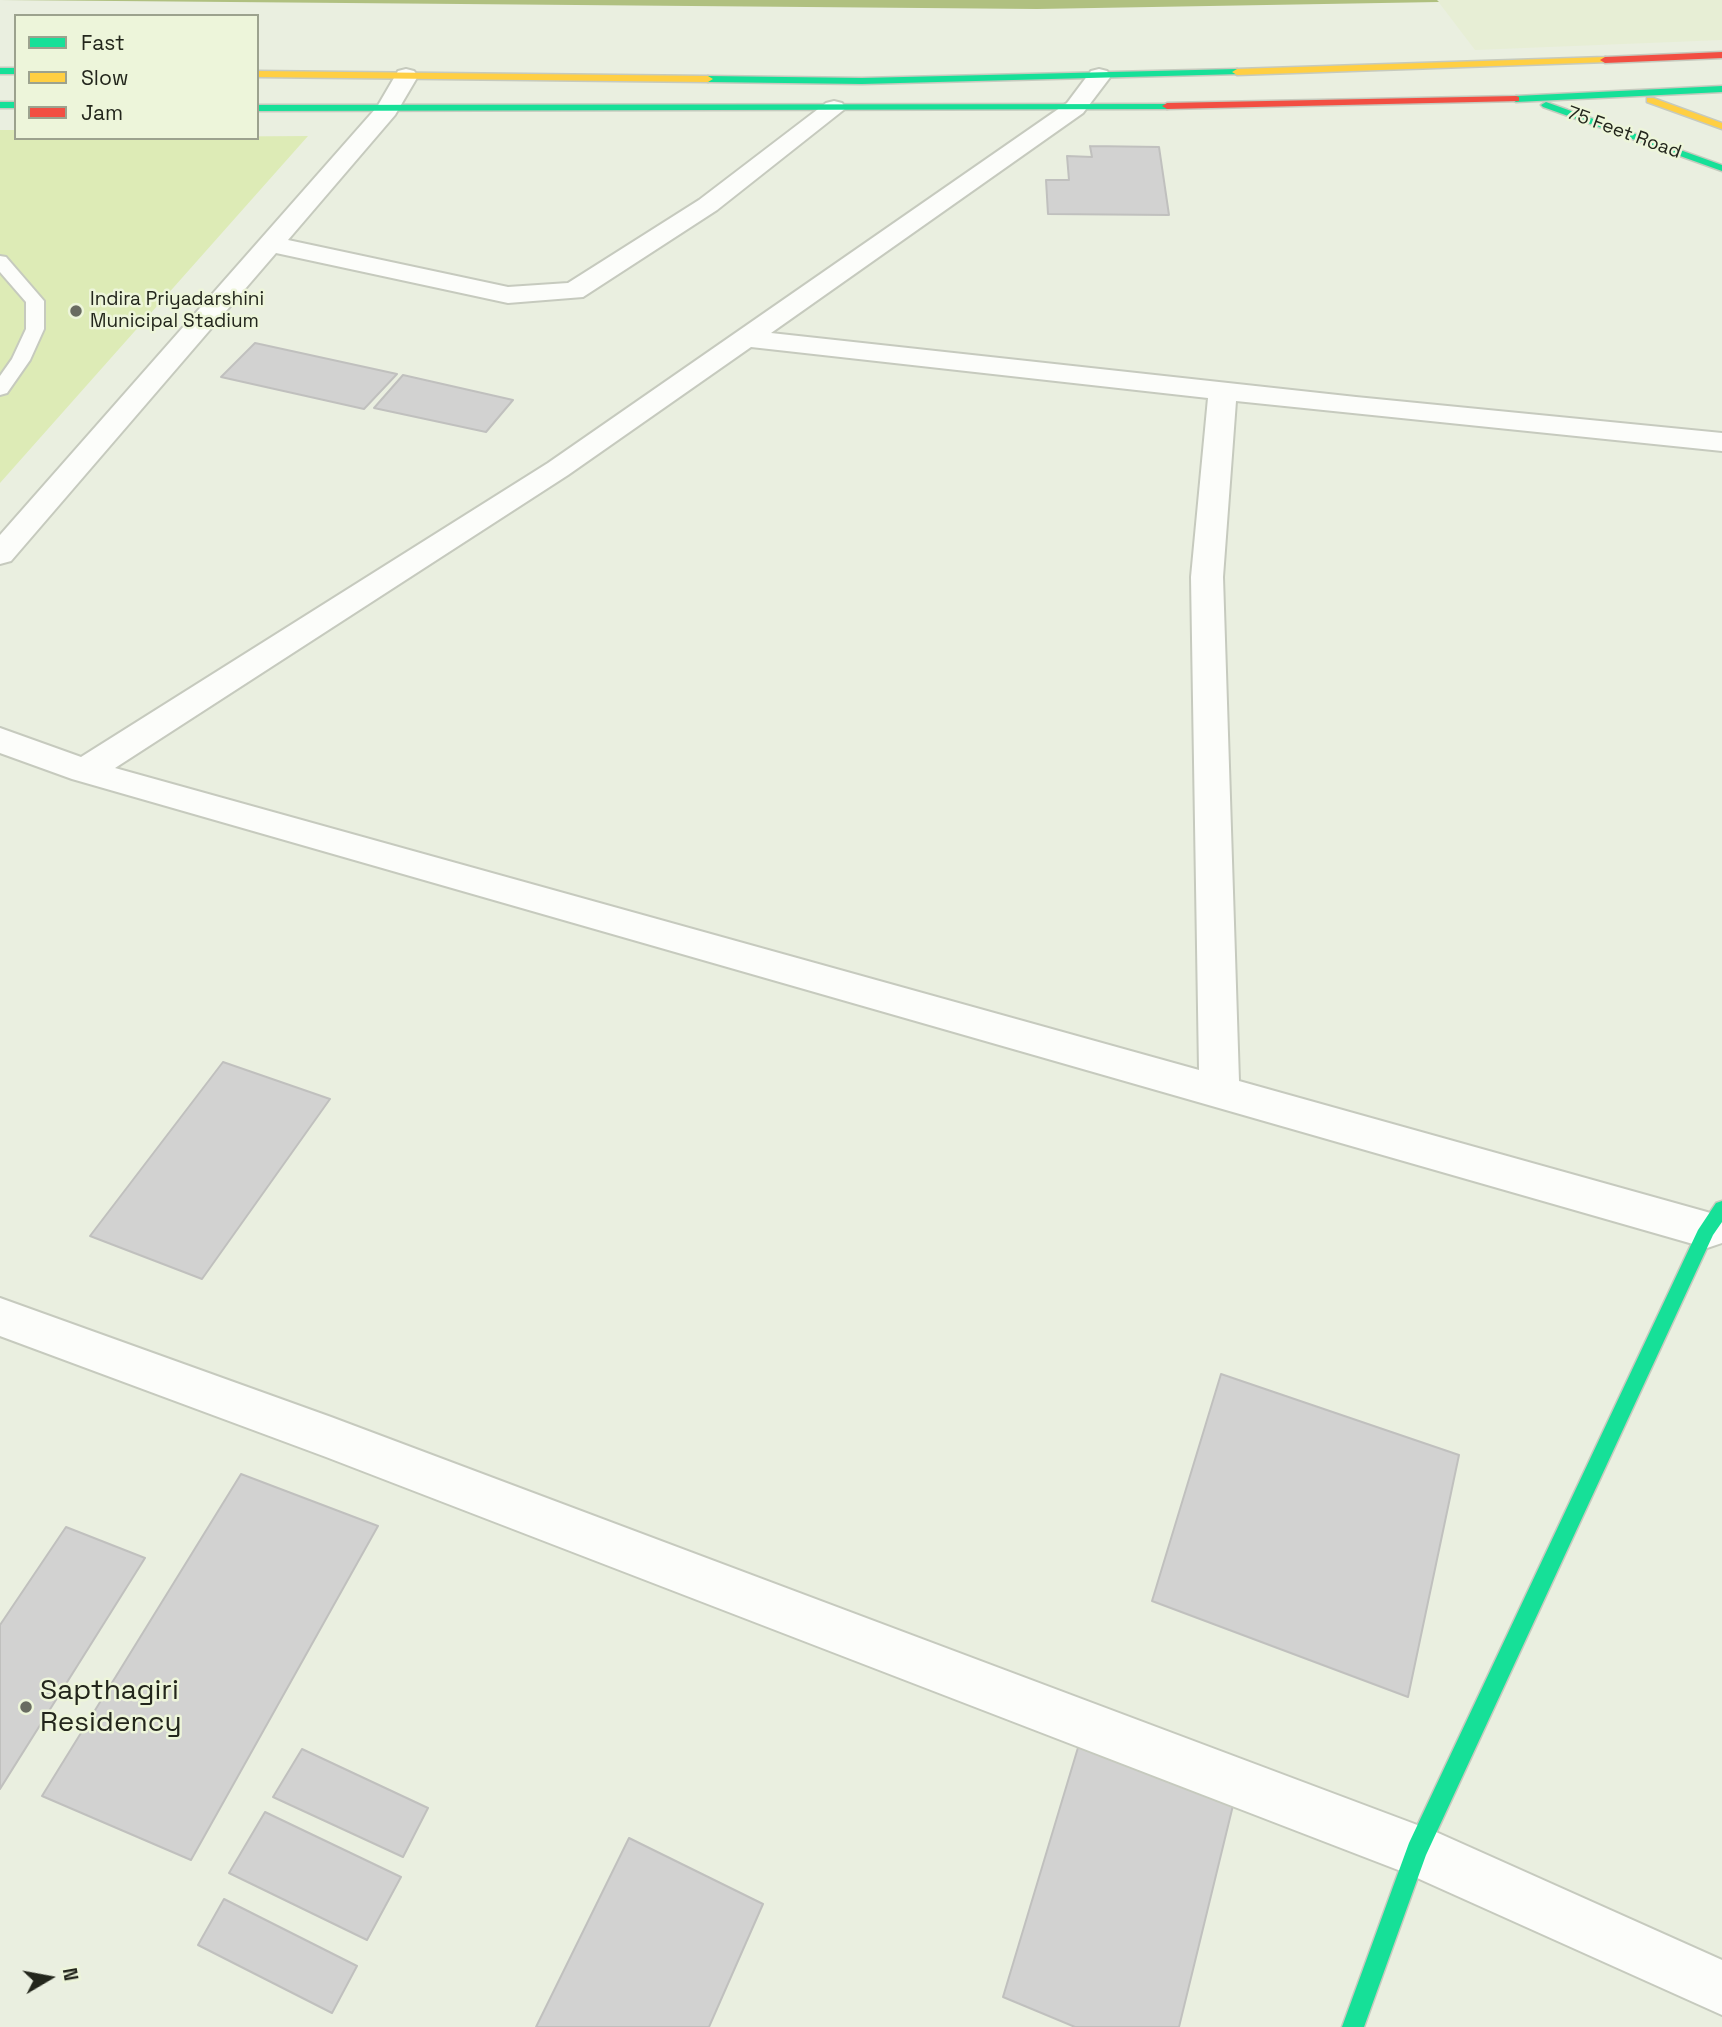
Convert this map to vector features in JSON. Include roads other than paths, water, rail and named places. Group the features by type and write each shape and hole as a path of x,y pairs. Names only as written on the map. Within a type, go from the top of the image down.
{"street":[{"path":"259,74 862,81 1473,66 1722,55"},
{"path":"1569,62 1632,94"},
{"path":"1473,66 1526,99"},
{"path":"0,554 387,110 406,76"},
{"path":"84,771 558,469 1075,108 1099,76"},
{"path":"259,108 1075,108 1526,99 1722,89"},
{"name":"75 Feet Road","path":"1632,94 1722,126"},
{"name":"75 Feet Road","path":"1526,99 1722,168"},
{"path":"271,244 508,295 574,291 708,205 834,108"},
{"path":"744,338 1722,442"},
{"path":"1219,1092 1207,577 1223,391"},
{"path":"0,740 84,771 1219,1092 1715,1219 1417,1851 1353,2027"},
{"path":"0,1317 331,1438 1417,1851 1722,1988"}],"lane":[{"path":"0,261 6,264 35,301 35,329 21,360 0,389"}],"place":[{"name":"Indira Priyadarshini Municipal Stadium","path":"76,311"},
{"name":"Sapthagiri Residency","path":"26,1707"}]}
